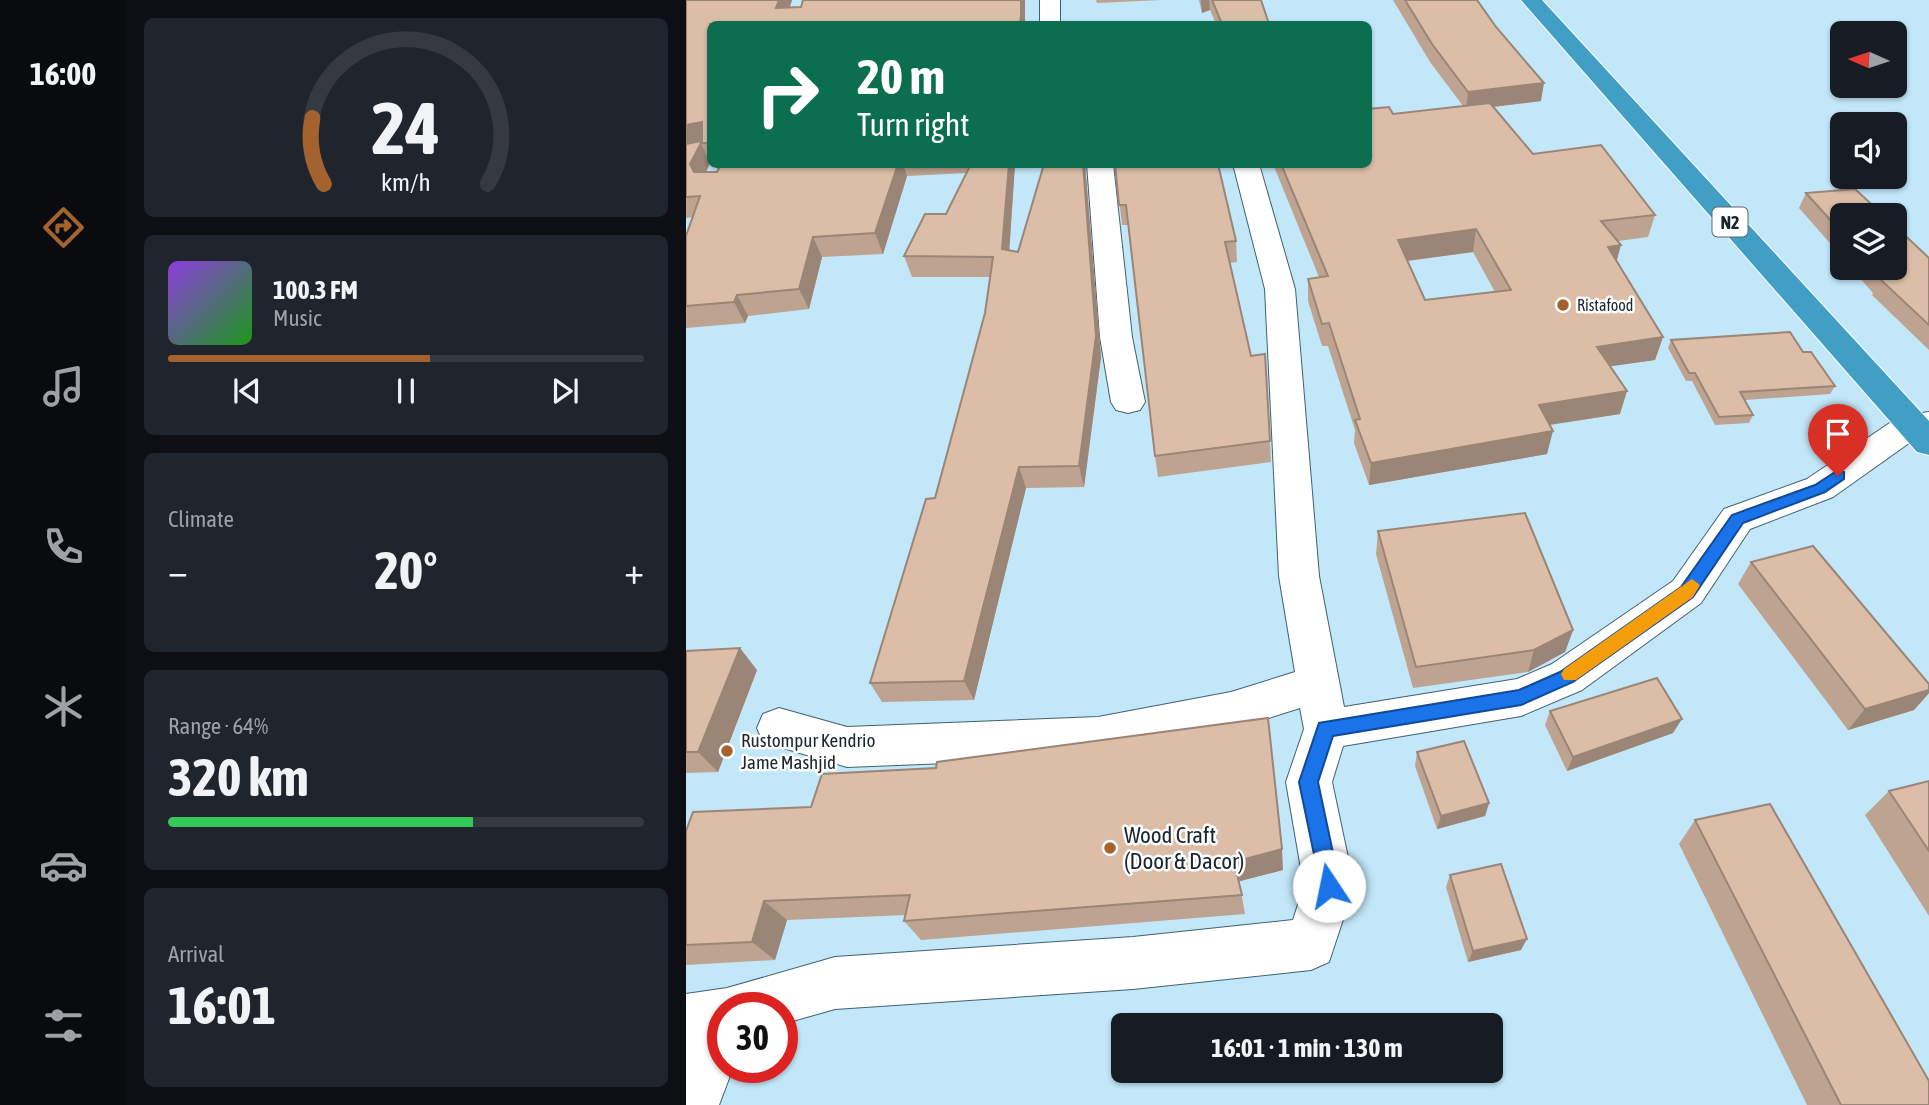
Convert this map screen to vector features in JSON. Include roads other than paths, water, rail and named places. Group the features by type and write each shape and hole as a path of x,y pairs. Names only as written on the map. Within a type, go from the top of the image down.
{"highway":[{"name":"N2","path":"1531,0 1923,431"}],"street":[{"path":"1050,0 1050,21"},
{"path":"1100,168 1116,337 1128,402"},
{"path":"798,993 835,983 1133,964 1311,944 1329,886 1309,782 1326,729 1299,576 1280,289 1247,168"},
{"path":"1326,729 1521,697 1567,677 1687,592 1737,519 1820,488 1923,431"},
{"path":"779,728 847,747 1098,737 1231,711 1317,684"},
{"path":"686,1021 707,1016"},
{"path":"691,1105 707,1063"}],"place":[{"name":"Ristafood","path":"1563,305"},
{"name":"Rustompur Kendrio Jame Mashjid","path":"727,751"},
{"name":"Wood Craft (Door & Dacor)","path":"1110,848"}]}
